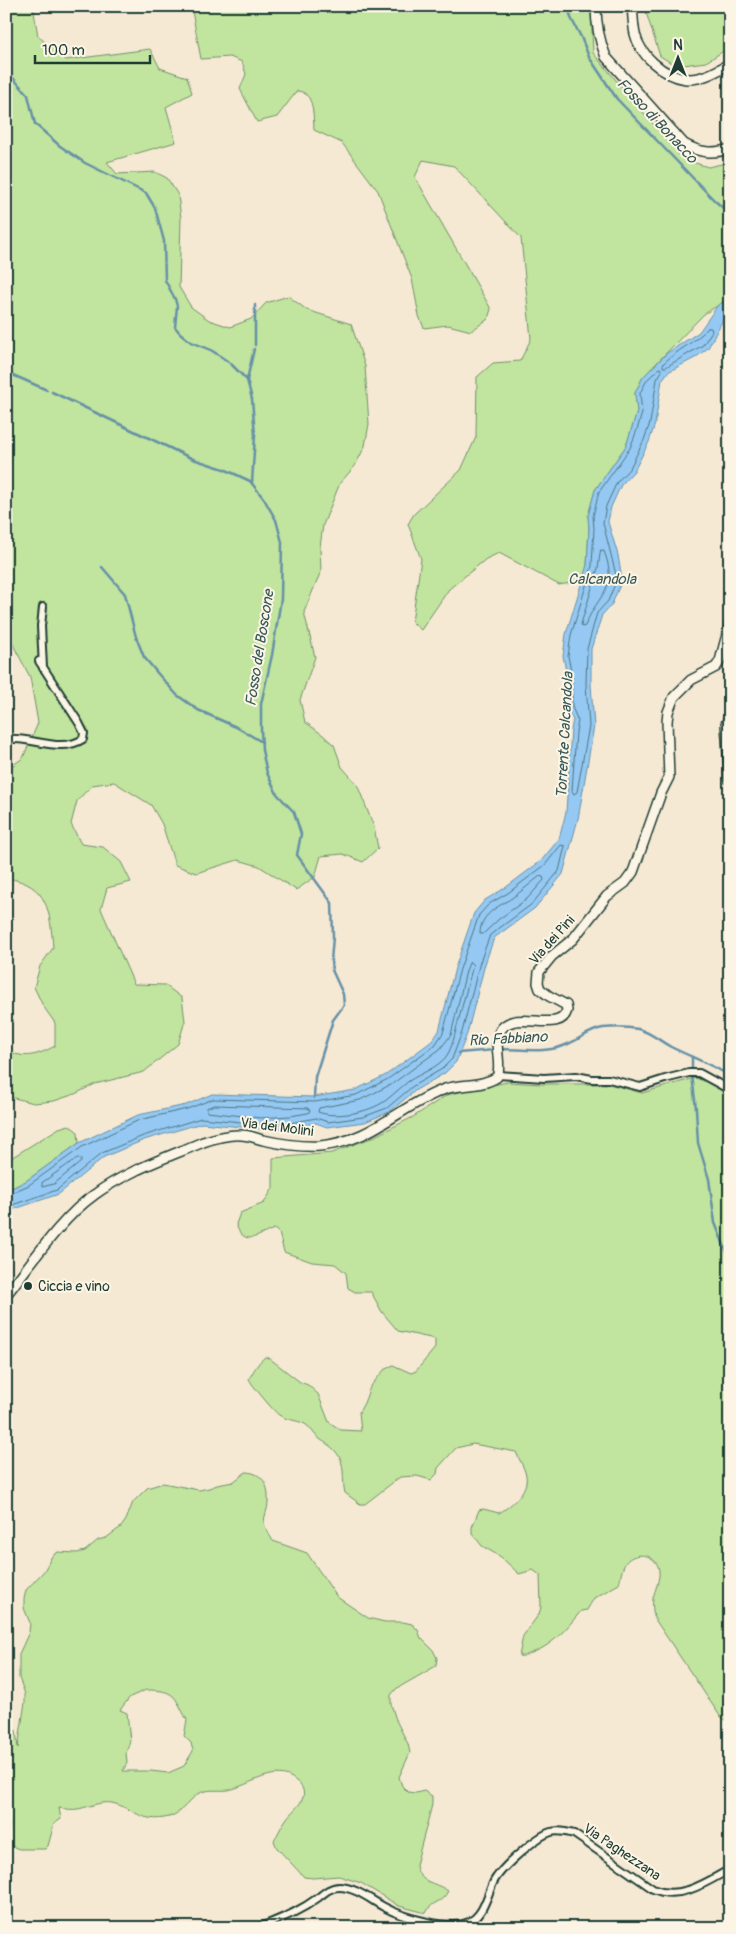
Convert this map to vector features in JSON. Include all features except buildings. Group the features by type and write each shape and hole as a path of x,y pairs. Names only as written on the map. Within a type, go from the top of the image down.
{"street":[{"path":"596,6 596,23 600,43 606,57 684,144 697,151 706,153 730,149"},
{"path":"632,6 635,34 639,44 646,55 660,68 686,79 709,74 730,63"},
{"path":"43,607 41,626 43,669"},
{"name":"Via dei Pini","path":"498,1073 497,1048 500,1030 507,1024 518,1020 554,1022 566,1015 566,1005 540,989 538,984 539,972 552,956 573,939 607,896 625,882 633,872 661,793 669,777 667,722 674,697 691,680 716,666 720,661 730,623"},
{"path":"6,739 64,746 83,740 84,733 79,723 39,661"},
{"path":"730,716 726,724 730,781"},
{"path":"498,1073 544,1078 576,1076 592,1079 609,1079 640,1087 689,1073 699,1073 730,1090"},
{"name":"Via dei Molini","path":"6,1295 64,1223 93,1195 141,1169 203,1142 229,1136 248,1136 269,1141 318,1146 347,1141 383,1124 445,1089 486,1082 494,1079 498,1073"},
{"name":"Via Paghezzana","path":"258,1928 299,1912 331,1888 339,1887 357,1891 392,1911 425,1922 442,1925 458,1925 469,1922 477,1916 488,1898 494,1881 502,1870 524,1850 550,1832 559,1830 574,1834 653,1889 662,1893 687,1891 730,1869"}],"green space":[{"path":"6,6 33,6 38,36 66,60 150,49 160,68 187,77 192,93 166,107 176,142 107,162 117,174 155,172 167,178 178,195 181,218 179,287 191,307 209,320 230,327 251,319 266,303 288,296 307,310 351,324 365,366 369,424 365,446 355,466 340,483 323,525 320,547 321,571 304,612 315,657 300,700 305,722 334,745 342,767 357,784 374,827 378,848 363,862 343,854 321,856 315,877 296,890 259,866 238,860 196,873 175,865 162,824 151,805 114,782 92,785 77,801 71,824 81,844 103,847 121,862 131,882 107,888 101,909 134,984 165,985 182,998 185,1021 178,1044 144,1072 95,1084 75,1094 54,1101 34,1103 6,1096 6,1050 25,1056 43,1052 55,1046 55,1023 43,1006 34,987 40,966 53,948 48,912 39,893 31,886 6,878 6,770 23,758 38,723 30,677 6,631"},
{"path":"148,6 591,6 593,53 683,159 708,167 730,162 730,298 704,314 643,377 635,393 637,412 626,446 595,490 588,516 587,565 583,581 559,585 499,553 486,559 449,589 421,630 412,622 421,559 408,524 414,514 461,470 476,437 477,377 493,363 520,361 531,339 521,238 454,166 423,160 415,177 491,309 488,319 471,331 448,325 424,328 419,316 412,279 378,191 342,143 314,130 312,106 307,96 303,92 297,91 277,117 257,122 240,89 246,74 242,62 230,57 201,59 192,11"},
{"path":"644,6 730,6 730,47 706,62 676,66 660,56"},
{"path":"695,1078 708,1082 730,1096 730,1723 720,1716 654,1618 653,1600 659,1571 654,1560 644,1555 628,1560 623,1567 619,1584 594,1598 587,1610 581,1611 548,1645 526,1655 519,1656 523,1636 539,1614 541,1607 540,1575 533,1570 519,1574 501,1557 482,1546 472,1533 472,1527 479,1510 483,1509 499,1513 514,1502 525,1487 526,1475 516,1452 473,1444 456,1448 438,1468 437,1474 431,1480 417,1476 400,1477 365,1504 360,1504 345,1493 342,1462 336,1452 305,1424 282,1417 277,1413 249,1379 258,1364 265,1357 269,1358 318,1394 329,1422 341,1430 361,1431 359,1412 370,1387 384,1370 393,1365 411,1373 416,1371 435,1348 435,1339 398,1331 382,1312 371,1292 355,1292 348,1288 346,1273 335,1264 312,1262 284,1252 279,1233 274,1229 256,1237 247,1238 242,1235 236,1224 240,1213 264,1203 273,1188 273,1158 332,1153 371,1138 413,1117 447,1095 508,1082 609,1084 642,1093"},
{"path":"69,1125 78,1132 79,1143 26,1181 6,1191 6,1164 11,1158 59,1128"},
{"path":"246,1472 261,1478 268,1491 268,1505 264,1523 273,1541 307,1553 337,1597 368,1618 385,1622 412,1624 418,1630 421,1638 433,1650 437,1658 436,1666 396,1689 391,1695 391,1704 396,1720 408,1744 410,1753 399,1777 402,1786 408,1792 424,1791 432,1796 432,1805 416,1865 420,1876 448,1891 426,1913 399,1906 361,1883 339,1876 304,1877 277,1848 274,1841 285,1820 302,1800 303,1794 302,1788 298,1783 288,1776 280,1774 263,1777 228,1790 202,1792 174,1815 159,1819 138,1815 120,1805 112,1803 99,1803 76,1809 59,1808 61,1819 54,1824 48,1846 45,1849 19,1849 6,1844 6,1837 10,1827 6,1801 6,1735 16,1730 18,1748 25,1702 25,1694 19,1678 19,1654 29,1632 30,1623 24,1608 26,1590 44,1571 52,1556 58,1552 77,1553 85,1551 98,1540 106,1538 121,1527 133,1502 147,1488 163,1483 199,1490 233,1482","holes":["146,1690 169,1693 176,1700 187,1720 184,1736 191,1743 193,1751 184,1766 168,1773 123,1771 127,1763 126,1753 130,1741 127,1713 120,1710 130,1697"]}],"water":[{"name":"Calcandola","path":"730,298 727,312 708,348 695,358 668,372 662,380 655,424 649,442 634,471 621,485 611,507 608,522 618,555 622,580 612,604 602,615 591,649 594,726 578,819 563,874 535,908 494,938 485,964 467,1034 456,1062 445,1073 416,1090 389,1112 365,1122 327,1127 316,1123 291,1128 261,1129 202,1123 144,1140 104,1157 59,1194 6,1212 6,1191 26,1181 79,1143 138,1115 186,1105 212,1094 314,1097 355,1090 386,1075 432,1041 439,1031 455,968 474,913 485,900 505,888 541,861 559,839 566,812 573,720 566,708 567,676 563,656 566,634 587,565 588,516 595,490 626,446 637,412 635,393 643,377 667,353 699,332 718,305"}],"waterway":[{"name":"Fosso di Bonacco","path":"568,6 571,18 589,57 617,99 714,200 730,214"},
{"name":"Fosso del Boscone","path":"6,70 28,95 35,124 60,146 85,163 146,193 155,208 164,241 165,280 177,306 175,327 191,342 211,350 230,363 247,380 252,399 255,435 252,483"},
{"name":"Torrente Calcandola","path":"724,303 730,273"},
{"path":"255,305 255,345"},
{"path":"247,380 254,349"},
{"path":"6,372 47,390"},
{"name":"Fosso del Boscone","path":"52,392 193,459 224,469 250,481 264,499 276,520 282,542 281,599 272,655 261,704 262,750 267,773 277,794 294,812 301,834 297,855 332,903 332,970 343,994 344,1005 333,1020 315,1077 314,1098"},
{"path":"102,567 125,594 136,637 144,657 177,695 198,710 236,727 262,742"},
{"name":"Rio Fabbiano","path":"500,1049 552,1049 568,1044 598,1029 634,1028 647,1032 671,1047 730,1076"},
{"name":"Rio Fabbiano","path":"458,1053 495,1050"},
{"path":"692,1057 692,1070"},
{"path":"692,1075 698,1143 709,1179 715,1223 730,1260"}],"place":[{"name":"Ciccia e vino","path":"28,1286"}]}
